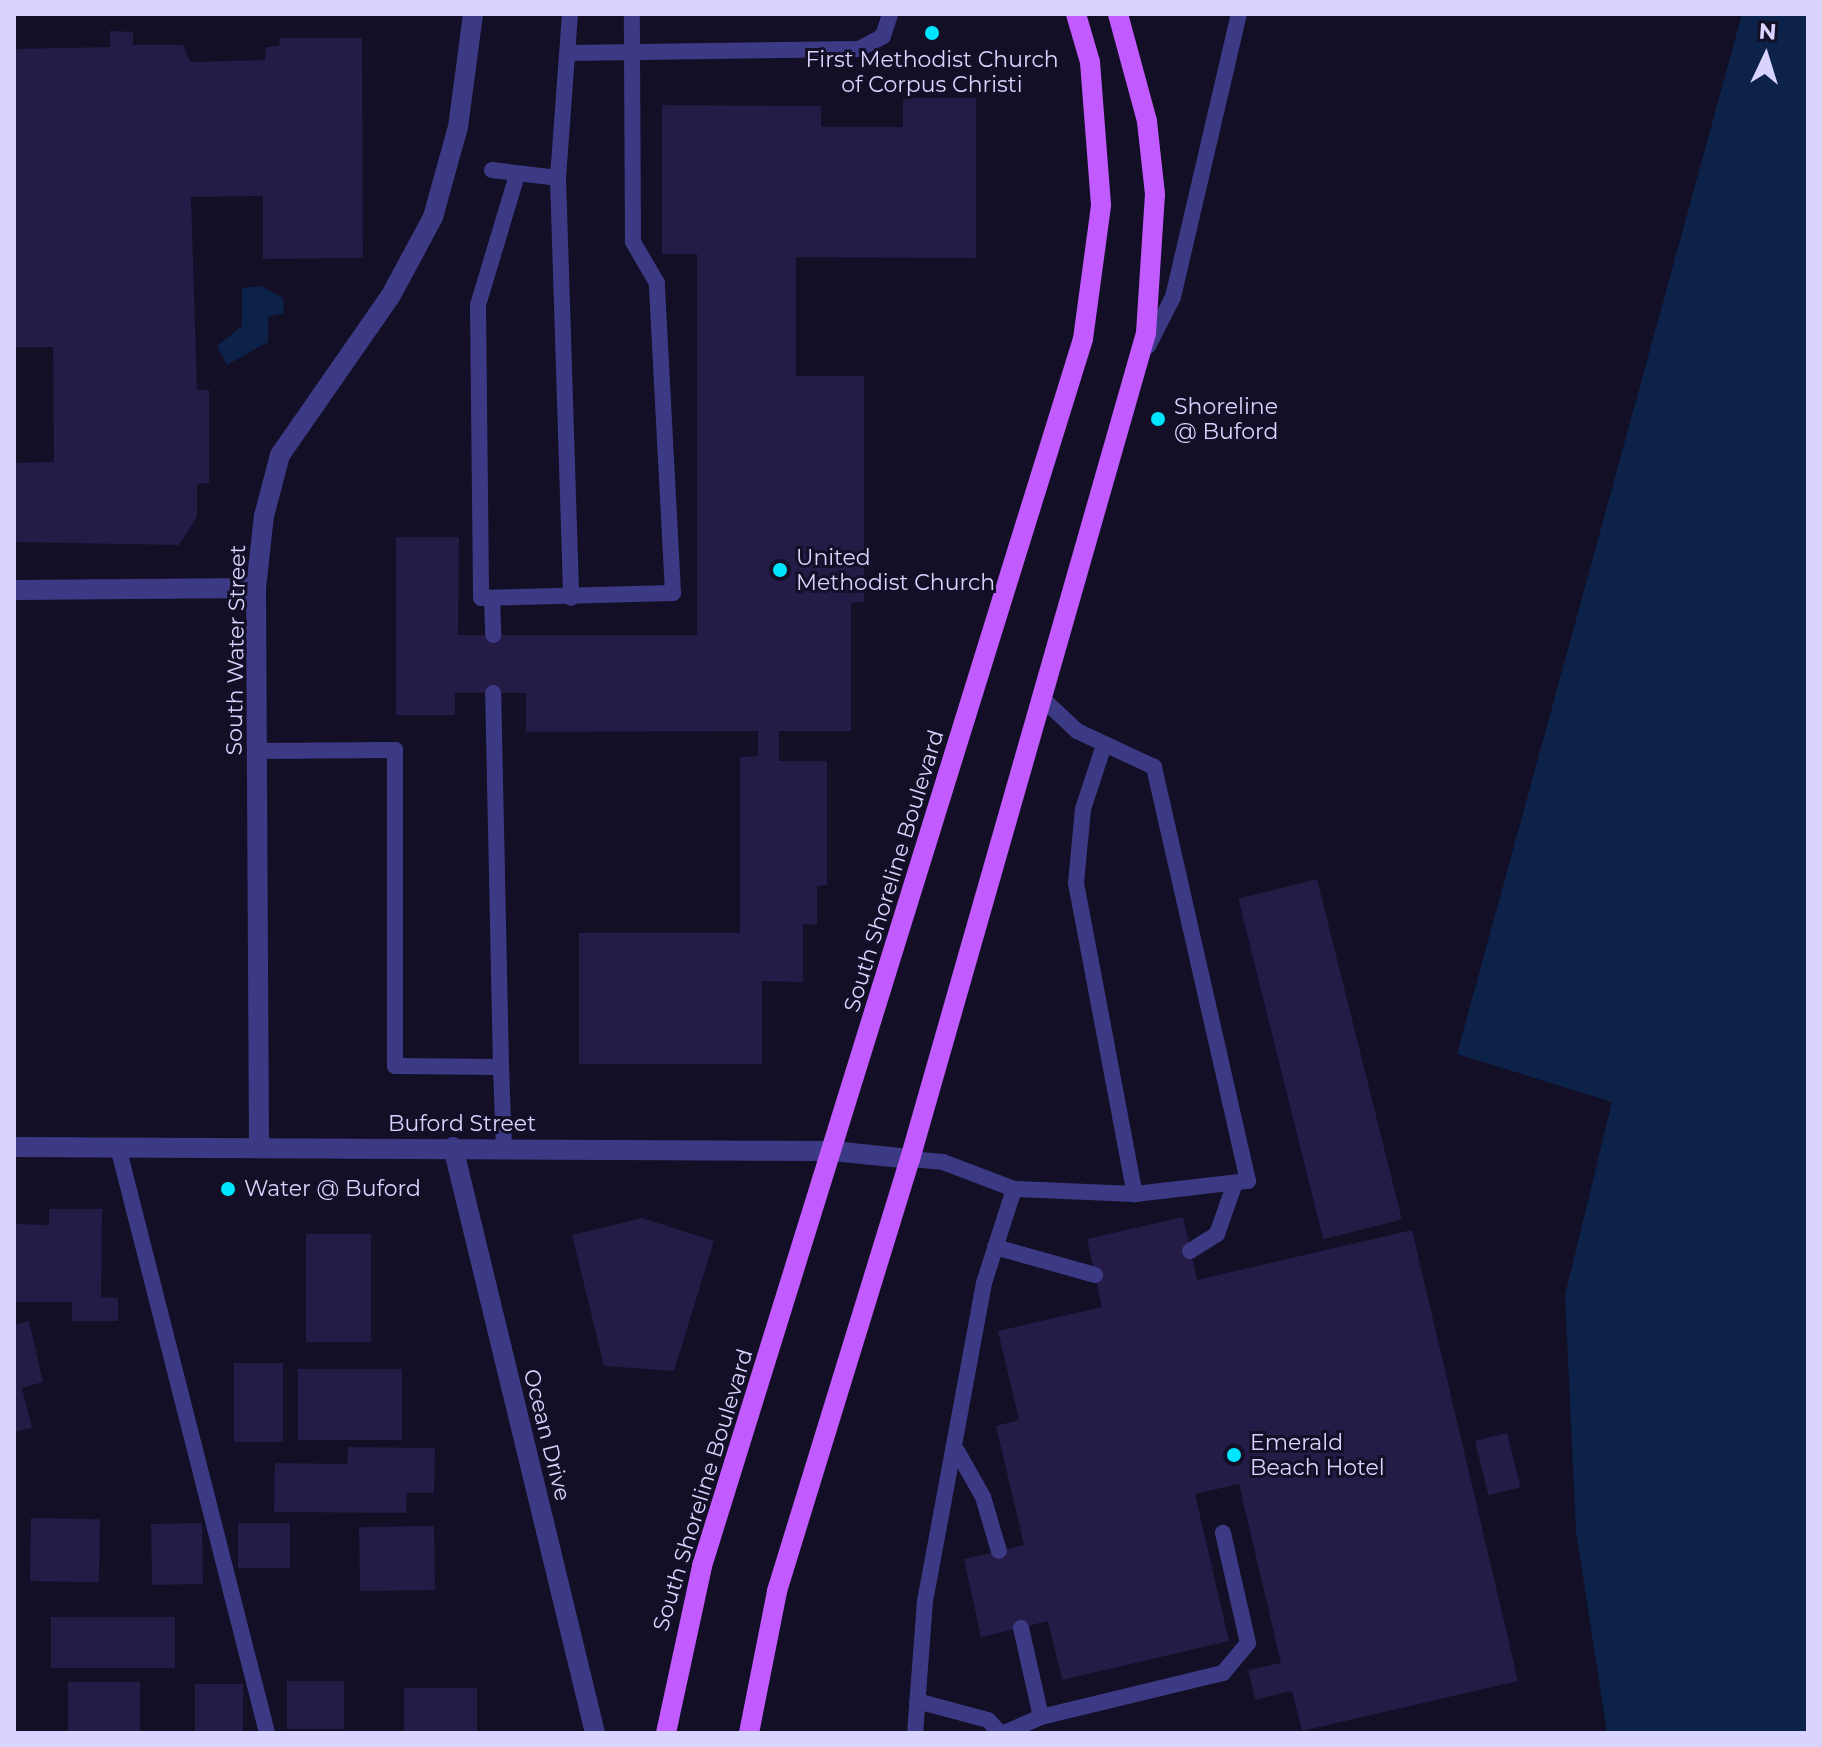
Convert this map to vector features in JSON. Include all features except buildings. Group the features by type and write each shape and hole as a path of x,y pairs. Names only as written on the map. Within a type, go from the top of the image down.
{"main road":[{"name":"South Shoreline Boulevard","path":"666,1733 702,1566 1083,339 1101,205 1090,62 1076,14"},
{"path":"749,1733 777,1591 910,1159 1138,366 1156,262 1155,194 1147,121 1118,14"}],"street":[{"name":"South Water Street","path":"259,1147 256,588 280,455 390,297 433,217 458,127 473,14"},
{"path":"14,590 256,588"},
{"name":"Buford Street","path":"14,1147 833,1151 910,1159"},
{"name":"Ocean Drive","path":"453,1147 595,1733"}],"lane":[{"path":"570,14 558,178 571,598"},
{"path":"517,175 478,305 481,598 673,593 657,283 633,242 632,14"},
{"path":"568,53 859,49 883,36 890,14"},
{"path":"1138,366 1173,297 1239,14"},
{"path":"492,170 558,178"},
{"path":"492,598 493,635"},
{"path":"493,693 504,1148"},
{"path":"1043,699 1104,745 1154,767 1242,1182 1217,1234 1190,1251"},
{"path":"1104,745 1083,809 1076,883 1135,1194"},
{"path":"257,751 395,750 395,1066 501,1067"},
{"path":"118,1147 267,1733"},
{"path":"910,1159 943,1162 1014,1189 1135,1194 1242,1182"},
{"path":"915,1733 925,1601 995,1247 1014,1189"},
{"path":"995,1247 1095,1275"},
{"path":"957,1451 983,1497 999,1551"},
{"path":"917,1701 988,1720 1002,1733 1041,1717 1223,1673 1248,1643 1223,1533"},
{"path":"1021,1628 1041,1717"}],"water":[{"path":"1742,14 1808,14 1808,1733 1607,1733 1576,1531 1565,1295 1612,1102 1457,1054"},
{"path":"261,286 283,298 284,313 268,317 268,342 227,365 217,346 242,326 242,288"}],"place":[{"name":"First Methodist Church of Corpus Christi","path":"932,33"},
{"name":"Shoreline @ Buford","path":"1158,419"},
{"name":"United Methodist Church","path":"780,570"},
{"name":"Water @ Buford","path":"228,1189"},
{"name":"Emerald Beach Hotel","path":"1234,1455"}]}
